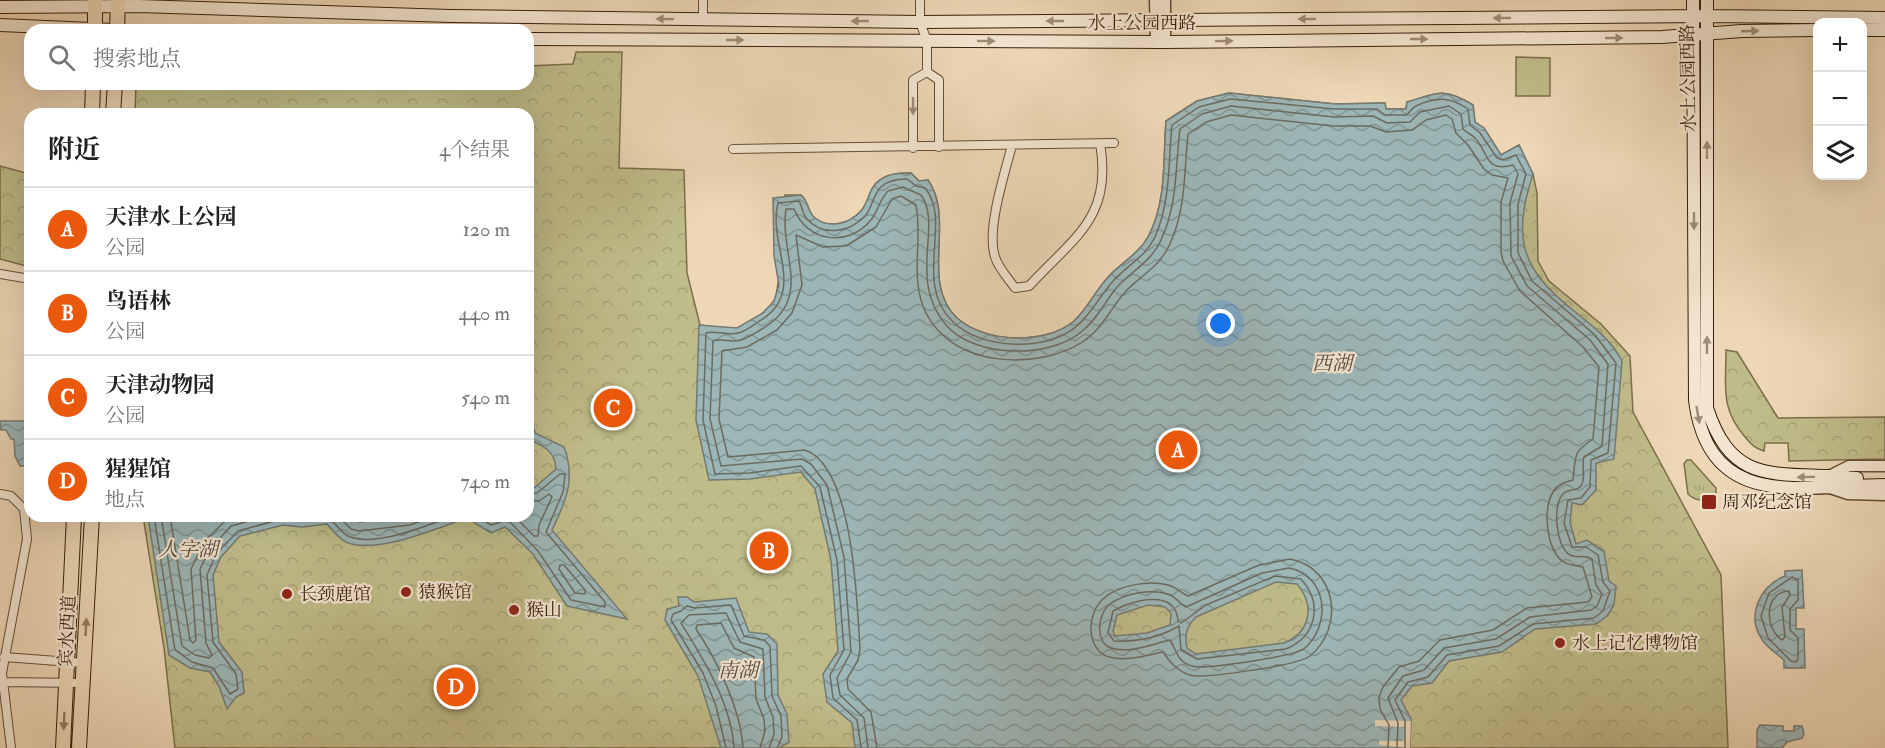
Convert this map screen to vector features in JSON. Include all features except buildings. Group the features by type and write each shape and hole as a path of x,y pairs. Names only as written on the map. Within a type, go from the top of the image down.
{"main road":[{"path":"1693,0 1692,36 1813,30"},
{"path":"1707,0 1707,16 1885,18"},
{"name":"水上公园西路","path":"0,7 95,3 319,6 703,20 920,22 1707,16 1707,408 1715,432 1729,451 1755,470 1830,482 1885,485"},
{"path":"95,3 95,24"},
{"path":"116,24 118,3"},
{"path":"0,25 24,26"},
{"path":"1867,30 1885,30"},
{"name":"水上公园西路","path":"534,39 1161,42 1692,36 1695,400 1699,423 1713,451 1731,472 1744,480 1773,487 1885,478"},
{"path":"92,108 93,90"},
{"path":"113,108 115,90"},
{"name":"宾水西道","path":"63,748 74,522"},
{"name":"宾水西道","path":"79,748 92,522"}],"street":[{"path":"703,0 703,20"},
{"path":"920,0 920,22 927,41 927,72"},
{"path":"1155,0 1160,20 1161,42"},
{"path":"1160,20 1165,0"},
{"path":"927,72 939,80 939,147"},
{"path":"913,148 913,80 927,72"},
{"path":"1012,145 996,205 994,255 1001,270 1015,288 1022,289 1029,286 1081,234 1093,216 1105,170 1100,143"},
{"path":"733,150 1114,143"},
{"path":"0,274 24,278"},
{"path":"1885,466 1849,466 1830,482 1848,494 1885,495"},
{"path":"0,494 11,496 24,509"},
{"path":"11,748 2,682 4,657 27,539 25,522"},
{"path":"4,657 84,663"},
{"path":"2,682 82,683"}],"green space":[{"path":"576,52 622,52 619,168 684,170 687,273 700,325 728,329 737,328 752,321 774,301 780,267 785,195 801,195 815,218 826,223 839,224 851,219 861,211 876,183 887,176 911,173 919,181 928,180 936,196 939,213 940,287 946,303 957,318 969,326 998,336 1015,338 1047,335 1073,322 1105,281 1135,253 1148,237 1154,224 1161,195 1166,121 1197,101 1229,93 1335,104 1385,103 1386,109 1406,109 1407,102 1441,93 1463,99 1473,105 1475,122 1484,128 1501,155 1519,145 1533,174 1537,193 1538,261 1549,281 1601,324 1630,356 1633,412 1721,575 1728,748 175,748 164,648 144,522 534,522 534,108 135,108 136,90 534,90 534,66 573,64"},
{"path":"1516,57 1550,58 1550,96 1516,96"},
{"path":"0,166 24,172 24,265 0,259"},
{"path":"1726,350 1737,352 1778,418 1885,417 1885,459 1789,461 1788,443 1765,443 1764,451 1755,447 1737,426 1728,406 1725,386"},
{"path":"1687,460 1691,460 1716,488 1716,494 1702,500 1694,499 1688,494 1684,464"}],"water":[{"name":"西湖","path":"1229,93 1335,104 1385,103 1386,109 1406,109 1407,102 1441,93 1463,99 1473,105 1475,122 1484,128 1501,155 1519,145 1533,174 1523,217 1523,235 1532,266 1556,296 1607,340 1622,361 1614,459 1596,463 1596,490 1582,505 1572,503 1570,522 1576,544 1587,540 1604,551 1609,581 1616,586 1614,605 1607,616 1596,624 1535,629 1502,652 1449,661 1432,683 1412,686 1401,700 1411,719 1410,748 855,748 852,723 827,702 823,674 838,651 831,560 815,489 801,472 750,479 709,480 696,420 699,325 737,328 763,313 774,301 779,285 774,256 773,198 801,195 815,218 826,223 839,224 851,219 861,211 876,183 880,180 899,173 911,173 919,181 928,180 936,196 939,213 940,287 946,303 957,318 983,332 1015,338 1047,335 1061,329 1078,317 1105,281 1135,253 1148,237 1154,224 1161,195 1166,121 1197,101","holes":["1276,582 1297,584 1306,601 1308,609 1305,625 1293,638 1284,643 1196,654 1187,648 1187,631 1196,617","1148,605 1165,607 1171,613 1170,625 1147,633 1115,636 1113,631 1117,615"]},
{"path":"0,421 24,421 24,466 20,466 15,456 14,439 11,439 6,430 1,430"},
{"name":"人字湖","path":"534,429 535,433 564,447 568,459 568,490 552,530 627,619 567,606 533,554 505,527 491,533 473,522 534,522 534,488 556,469 551,453 534,442"},
{"name":"人字湖","path":"149,522 455,522 406,539 372,545 356,545 344,541 327,524 302,527 283,525 240,536 221,557 213,575 219,642 242,672 244,693 236,697 227,709 219,686 210,672 190,668 169,655"},
{"path":"1802,570 1804,608 1796,608 1796,629 1804,629 1805,668 1784,668 1784,660 1765,644 1758,631 1755,612 1762,594 1768,587 1785,576 1785,571"},
{"name":"南湖","path":"678,597 687,597 694,602 736,598 749,632 767,634 777,644 778,695 787,714 789,742 779,748 721,748 698,676 665,620 667,609 679,606"},
{"path":"1760,725 1783,726 1783,731 1794,731 1794,726 1802,726 1804,734 1802,738 1787,742 1782,748 1757,748 1757,730"}],"pier":[{"path":"1375,720 1411,721 1410,748 1379,745 1379,741 1404,741 1405,727 1375,726"}],"place":[{"name":"天津动物园","path":"613,408"},
{"name":"天津水上公园","path":"1178,450"},
{"name":"周邓纪念馆","path":"1709,502"},
{"name":"鸟语林","path":"769,551"},
{"name":"猿猴馆","path":"406,592"},
{"name":"长颈鹿馆","path":"287,594"},
{"name":"猴山","path":"514,610"},
{"name":"水上记忆博物馆","path":"1560,643"},
{"name":"猩猩馆","path":"456,687"}]}
